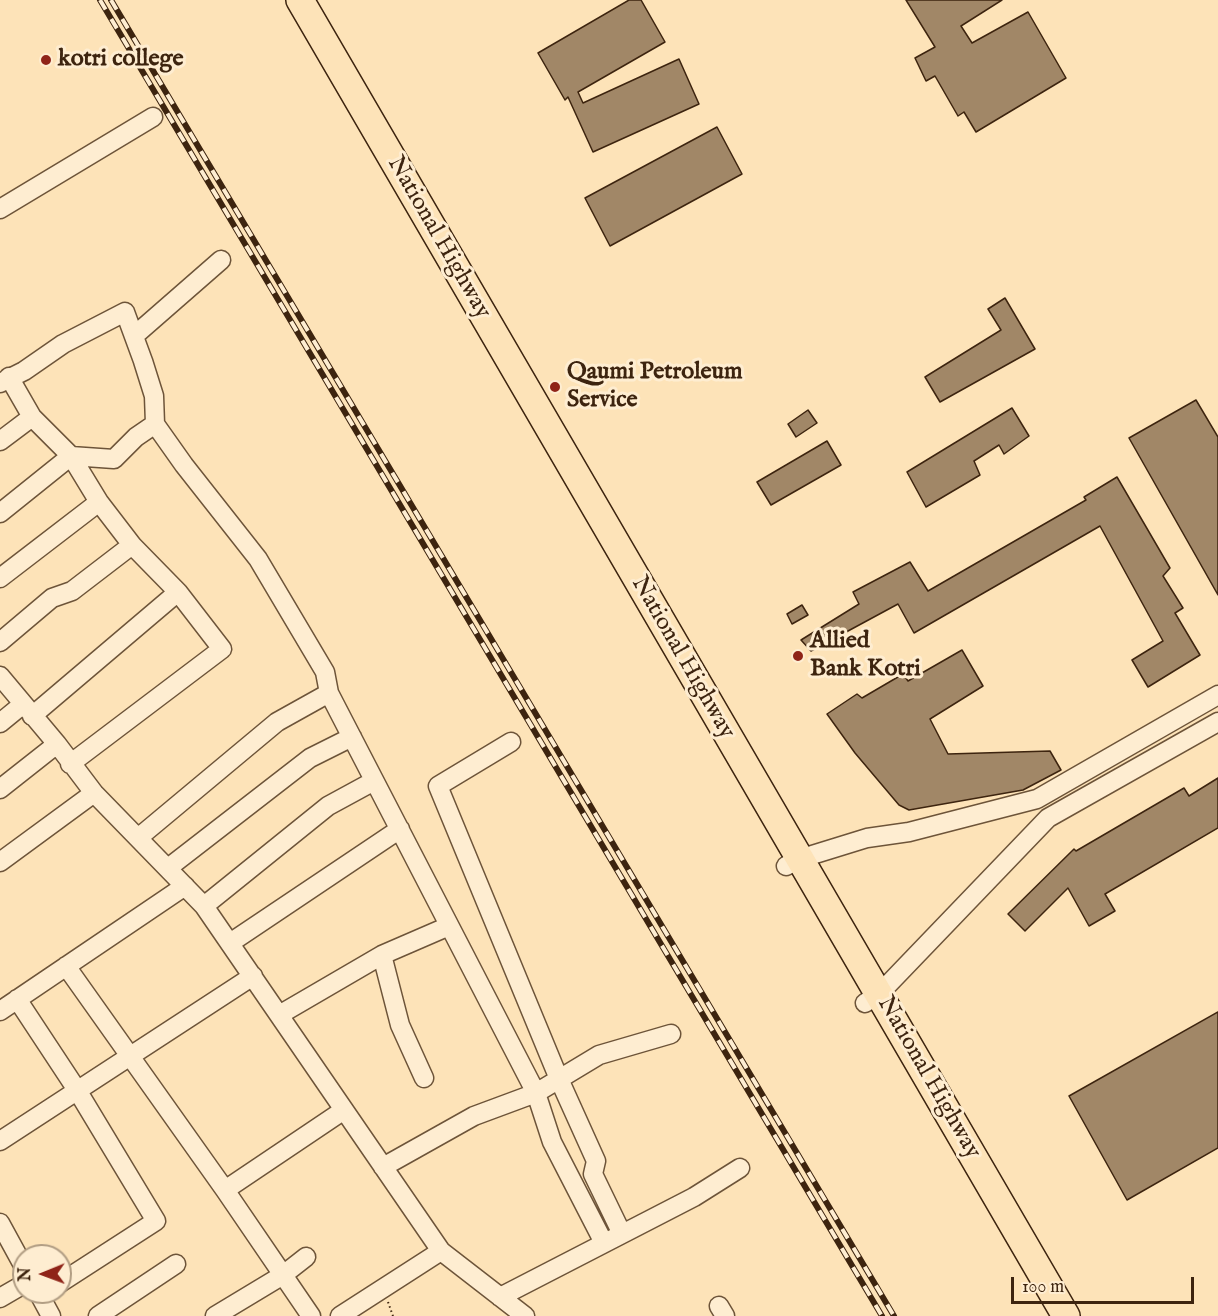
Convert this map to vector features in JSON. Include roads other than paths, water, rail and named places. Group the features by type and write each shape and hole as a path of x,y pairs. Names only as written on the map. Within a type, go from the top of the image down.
{"highway":[{"name":"National Highway","path":"284,0 872,998 1066,1316"},
{"name":"National Highway","path":"300,0 793,863"},
{"name":"National Highway","path":"872,998 1047,1316"}],"street":[{"path":"0,209 153,117"},
{"path":"134,336 221,260"},
{"path":"70,764 222,649 178,592 132,545 99,502 72,456 32,417 4,380 24,371 63,344 124,312 154,396 155,423 184,465 258,559 325,672 329,693 536,1093 552,1142 604,1243"},
{"path":"0,441 32,417"},
{"path":"0,513 72,456 114,459 136,437 155,423"},
{"path":"0,578 99,502"},
{"path":"0,642 52,598 72,591 132,545"},
{"path":"0,723 27,710 178,592"},
{"path":"0,676 57,744 94,793 204,906 441,1251 525,1316"},
{"path":"138,838 277,722 329,693"},
{"path":"793,863 867,838 909,832 1037,799 1218,695"},
{"path":"872,998 1048,818 1218,722"},
{"path":"168,868 310,758 352,737"},
{"path":"510,742 438,786 559,1079 596,1161 593,1173 622,1234"},
{"path":"0,789 57,744"},
{"path":"204,906 328,806 374,781"},
{"path":"0,862 94,793"},
{"path":"230,943 399,830"},
{"path":"0,1011 185,886"},
{"path":"279,1015 382,955 449,926"},
{"path":"382,955 400,1025 424,1078"},
{"path":"66,966 225,1190 311,1316"},
{"path":"0,1141 253,976"},
{"path":"18,999 77,1090 156,1221 72,1275"},
{"path":"383,1167 474,1116 536,1093 600,1055 672,1034"},
{"path":"225,1190 344,1110"},
{"path":"500,1297 694,1197 740,1168"},
{"path":"0,1224 12,1246"},
{"path":"340,1316 441,1251"},
{"path":"215,1316 283,1275 306,1257"},
{"path":"98,1316 176,1263"}],"railway":[{"path":"100,0 882,1316"},
{"path":"111,0 894,1316"}],"place":[{"name":"kotri college","path":"46,60"},
{"name":"Qaumi Petroleum Service","path":"555,387"},
{"name":"Allied Bank Kotri","path":"798,656"}]}
